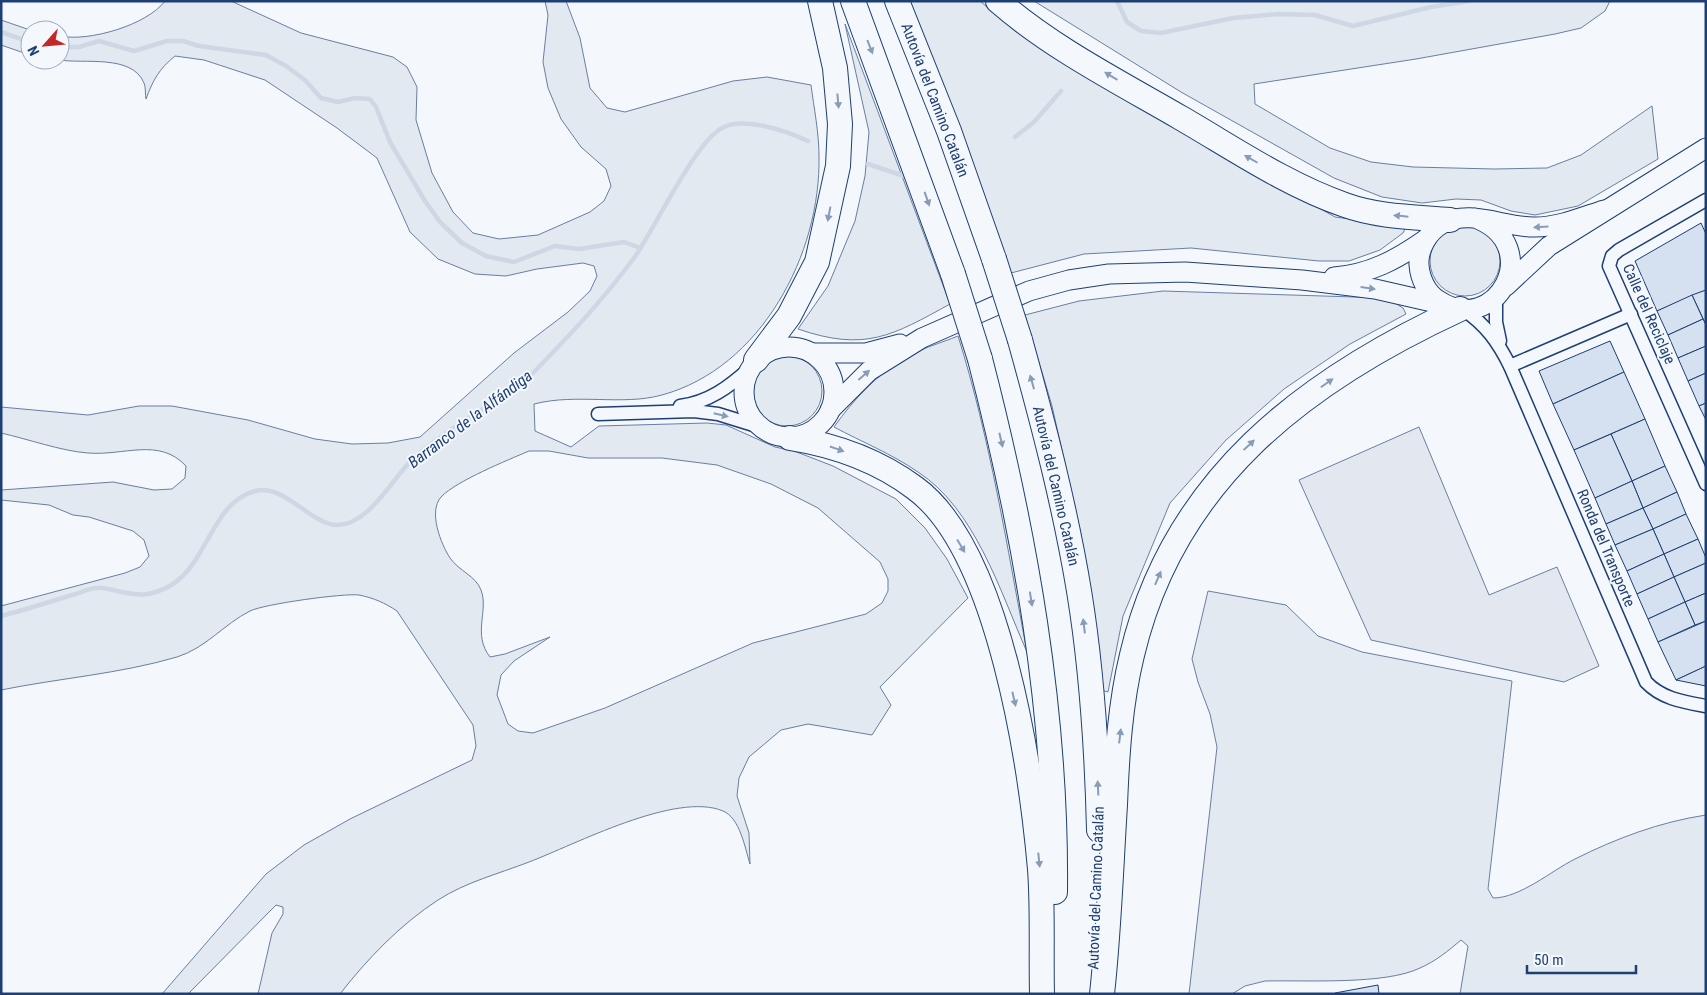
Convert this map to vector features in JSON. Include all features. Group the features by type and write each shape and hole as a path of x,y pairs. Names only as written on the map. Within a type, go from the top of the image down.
{"highway":[{"path":"753,364 789,316 810,280 823,240 838,166 840,124 835,68 820,1"},
{"path":"853,1 954,274 980,358 1017,513 1048,718 1056,822 1055,922 1050,994"},
{"name":"Autovía del Camino Catalán","path":"897,1 948,131 994,259 1020,340 1059,489 1079,592 1089,665 1098,790 1100,856 1093,994"},
{"path":"998,1 1052,41 1305,188 1346,206 1372,212 1450,220"},
{"path":"1102,994 1118,744 1132,656 1142,620 1158,576 1197,507 1245,449 1272,424 1370,355 1456,308"},
{"path":"790,438 829,446 855,455 916,488 934,506 968,557 985,598 1004,657 1031,783 1040,871 1042,994"}],"main road":[{"path":"812,353 866,353 922,338 1029,292 1069,280 1109,274 1185,272 1302,280 1375,289 1456,308 1476,309 1500,294 1524,267 1548,246 1604,210 1705,152"},
{"path":"1302,280 1345,276 1372,270 1395,260 1426,239 1436,228 1450,220 1462,217 1520,227 1548,227 1604,210"},
{"path":"1475,218 1495,229 1508,248 1511,270 1500,294"},
{"path":"1426,239 1420,251 1421,277 1434,298 1456,308"},
{"path":"830,410 833,400 832,378 821,360 812,353 800,348 787,346 775,349 753,364 743,389 744,400 750,415 760,427 774,435 790,438 800,436 815,429 830,410 869,371 922,338"}],"street":[{"name":"Calle del Reciclaje","path":"1706,200 1612,256 1609,266 1706,484"},
{"name":"Ronda del Transporte","path":"1500,294 1496,322 1501,348"},
{"name":"Ronda del Transporte","path":"1456,308 1486,327 1501,348 1646,682 1655,691 1665,696 1706,706"},
{"path":"1510,366 1630,314"},
{"path":"638,412 689,405 708,398 728,388 753,364"},
{"path":"598,414 694,411 718,414 760,427"}],"shaded area":[{"path":"165,1 231,1 301,33 393,57 407,67 417,87 416,120 432,173 453,212 473,233 499,239 538,235 590,212 604,201 611,186 606,169 581,147 561,119 548,88 543,62 548,15 545,1 566,1 580,38 590,88 607,108 625,112 733,81 767,77 811,85 819,156 817,193 809,231 796,268 778,302 756,333 729,360 697,381 662,395 647,398 567,400 534,404 535,431 571,447 599,426 707,423 726,425 775,447 794,451 833,466 896,499 925,528 947,559 968,598 880,687 891,705 872,735 808,724 781,730 749,757 739,778 737,796 749,833 750,864 738,827 729,815 723,811 703,807 679,808 653,814 598,833 529,862 471,883 438,900 398,931 373,955 340,994 258,994 272,933 283,914 283,907 276,905 188,994 162,994 266,874 304,845 350,819 472,760 476,746 473,725 397,611 379,601 359,595 304,600 258,608 241,616 197,648 177,657 155,663 1,690 1,606 125,573 140,567 149,556 144,540 133,531 89,517 73,515 49,505 1,500 1,490 113,482 154,490 172,489 185,478 186,466 176,457 153,450 101,453 78,452 1,433 1,407 88,415 139,406 172,406 248,420 315,439 352,444 388,443 420,437 514,353 568,312 590,291 597,276 594,266 583,263 537,269 506,276 475,274 438,259 410,232 377,158 337,128 265,80 204,60 175,56 157,75 146,99 144,83 138,74 129,68 106,62 70,61 70,37 101,34 117,30 157,10","holes":["529,451 549,451 588,458 662,458 717,465 771,484 818,508 880,562 888,579 888,591 882,603 866,614 753,643 605,708 533,733 518,731 508,724 497,695 501,675 514,661 550,637 505,654 490,657 482,640 483,598 481,590 479,585 454,563 446,552 437,528 437,503 441,497 458,484"]},
{"path":"910,1 980,1 1015,31 1124,97 1335,217 1406,227 1403,233 1380,250 1349,261 1319,261 1191,248 1084,254 1011,273"},
{"path":"1034,1 1610,1 1605,11 1581,28 1416,59 1254,84 1255,104 1330,148 1371,162 1413,167 1494,169 1547,168 1581,155 1652,106 1658,159 1578,206 1535,215 1511,211 1481,200 1456,199 1422,203 1382,197 1334,178 1181,92"},
{"path":"1,20 20,27 20,52 1,45"},
{"path":"845,24 950,304 894,332 860,340 821,336 798,329 828,286 855,221 865,176 869,132"},
{"path":"1465,226 1478,229 1490,236 1497,248 1500,261 1497,274 1490,286 1478,293 1465,296 1452,293 1440,286 1433,274 1430,261 1433,248 1440,236 1452,229"},
{"path":"1163,291 1387,298 1403,308 1406,314 1350,344 1284,389 1226,440 1170,503 1123,616 1108,692 1101,690 1081,535 1052,406 1025,315 1079,301"},
{"path":"958,336 989,453 1027,652 984,553 955,507 938,488 918,472 834,427 858,397 886,371 925,348"},
{"path":"780,356 794,356 807,361 817,371 822,384 822,398 817,411 807,421 794,426 780,426 767,421 757,411 752,398 752,384 757,371 767,361"},
{"path":"1419,427 1489,595 1557,567 1599,666 1564,682 1371,640 1299,480"},
{"path":"1208,591 1286,605 1318,636 1362,652 1512,681 1488,889 1493,898 1514,894 1575,859 1607,844 1655,826 1706,815 1706,994 1460,994 1468,946 1461,940 1442,955 1420,968 1387,977 1345,980 1265,981 1245,986 1232,994 1189,994 1217,747 1210,714 1192,659"}],"building":[{"path":"1701,223 1706,234 1706,290 1657,311 1635,261"},
{"path":"1706,290 1706,325 1692,295"},
{"path":"1692,295 1703,319 1668,335 1657,311"},
{"path":"1703,319 1706,325 1706,346 1678,358 1668,335"},
{"path":"1610,341 1624,372 1553,404 1539,371"},
{"path":"1706,346 1706,373 1688,381 1678,358"},
{"path":"1624,372 1645,419 1574,450 1553,404"},
{"path":"1706,373 1706,403 1699,406 1688,381"},
{"path":"1706,403 1706,420 1699,406"},
{"path":"1645,419 1665,466 1632,481 1611,434"},
{"path":"1611,434 1632,481 1595,498 1574,450"},
{"path":"1665,466 1677,492 1643,508 1632,481"},
{"path":"1632,481 1643,508 1606,524 1595,498"},
{"path":"1677,492 1686,514 1653,529 1643,508"},
{"path":"1643,508 1653,529 1615,545 1606,524"},
{"path":"1686,514 1698,539 1664,554 1653,529"},
{"path":"1653,529 1664,554 1627,571 1615,545"},
{"path":"1698,539 1706,558 1706,563 1674,577 1664,554"},
{"path":"1664,554 1674,577 1637,594 1627,571"},
{"path":"1706,563 1706,593 1685,602 1674,577"},
{"path":"1674,577 1685,602 1648,619 1637,594"},
{"path":"1706,593 1706,621 1695,625 1685,602"},
{"path":"1685,602 1695,625 1658,642 1648,619"},
{"path":"1706,621 1706,666 1676,680 1658,642"},
{"path":"1706,666 1706,686 1676,680"},
{"path":"1378,985 1379,994 1335,994 1335,993"}],"waterway":[{"name":"Barranco de la Alfándiga","path":"1117,1 1127,22 1141,31 1161,33 1233,18 1277,14 1315,15 1353,26 1431,7 1469,1"},
{"path":"1,32 20,39"},
{"path":"70,47 79,47 99,41 134,51 167,41 183,41 199,46 266,55 286,66 305,80 321,98 338,102 355,98 370,99 376,107 390,142 425,201 440,222 462,243 486,256 514,262 555,246 579,249 624,242 640,248"},
{"name":"Barranco de la Alfándiga","path":"1015,137 1034,122 1061,91"},
{"name":"Barranco de la Alfándiga","path":"1,616 94,588 103,588 129,594 150,594 165,589 185,574 229,507 241,497 255,491 265,490 276,493 326,523 336,525 348,523 359,518 369,510 405,467 423,450 519,385 573,331 634,258 688,167 712,136 722,128 731,125 753,124 777,129 808,141"},
{"name":"Barranco de la Alfándiga","path":"868,164 907,177"}]}
